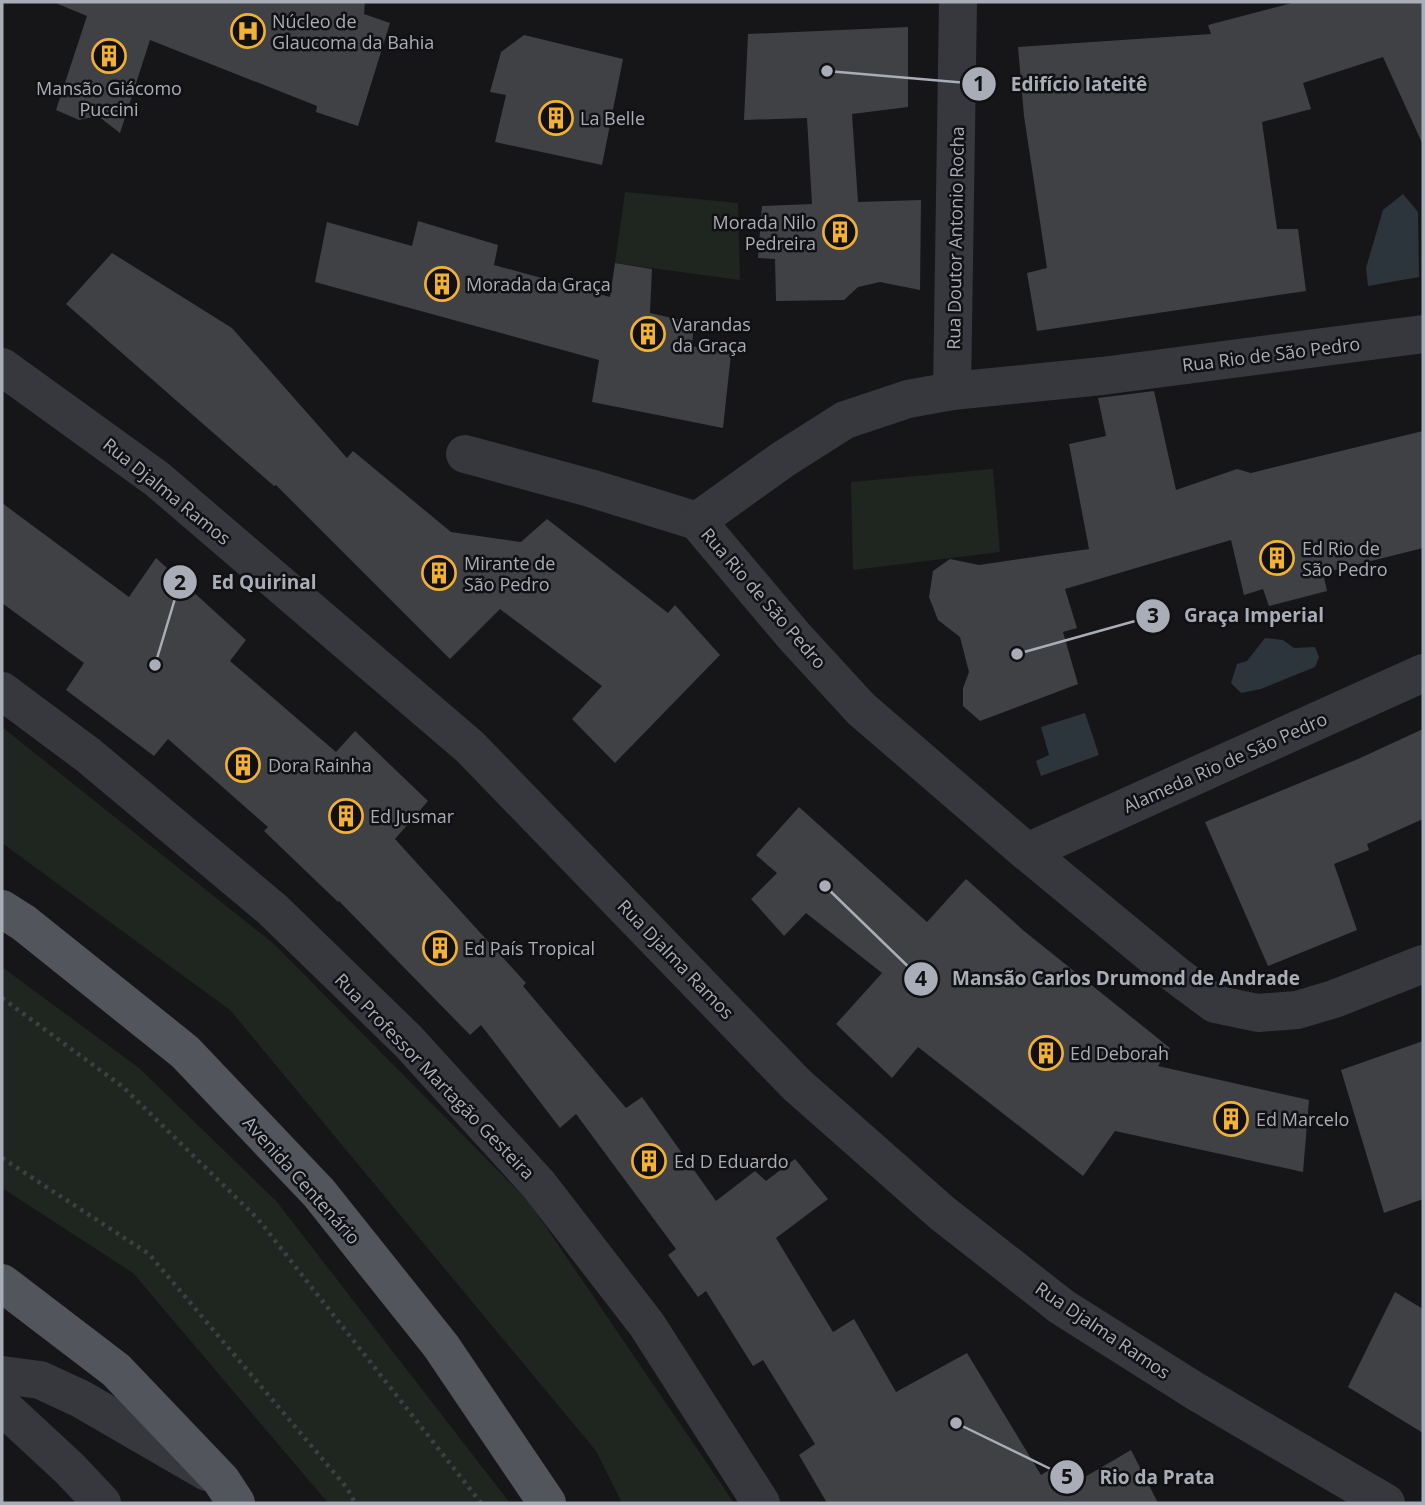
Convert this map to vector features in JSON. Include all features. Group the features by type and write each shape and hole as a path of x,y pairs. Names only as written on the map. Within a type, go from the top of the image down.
{"main road":[{"name":"Avenida Centenário","path":"2,909 24,923 185,1052 319,1193 441,1346 547,1503"},
{"path":"2,1283 116,1370 228,1492"}],"street":[{"name":"Rua Doutor Antonio Rocha","path":"953,391 958,2"},
{"name":"Rua Rio de São Pedro","path":"1423,334 1102,376 953,391 908,399 845,421 782,460 697,521 794,636 862,709 1027,852 1215,1004 1258,1013 1297,1010 1334,999 1423,964"},
{"name":"Rua Djalma Ramos","path":"2,367 157,479 470,747 797,1085 942,1213 1062,1307 1195,1391 1386,1503"},
{"path":"465,454 697,521"},
{"name":"Alameda Rio de São Pedro","path":"1027,852 1423,673"},
{"name":"Rua Professor Martagão Gesteira","path":"2,691 88,755 272,909 408,1041 539,1185 647,1325 761,1503"},
{"path":"2,1375 40,1380 81,1399 228,1492"},
{"path":"2,1406 102,1503"}],"path":[{"path":"2,998 123,1087 258,1219 481,1503"},
{"path":"2,1158 149,1255 347,1488 355,1503"}],"shaded area":[{"path":"625,192 738,203 740,280 615,263"},
{"path":"1403,194 1418,212 1419,277 1368,286 1366,268 1383,210"},
{"path":"993,469 1000,552 853,570 851,482"},
{"path":"1265,638 1283,640 1294,648 1315,647 1319,657 1315,667 1261,689 1241,693 1231,683 1237,664 1247,661"},
{"path":"1085,713 1099,755 1041,776 1036,761 1049,755 1041,727"},
{"path":"2,727 274,944 529,1202 734,1503 622,1503 596,1451 230,1010 2,843"},
{"path":"2,967 139,1068 277,1202 510,1503 328,1503 133,1273 2,1188"}],"building":[{"path":"58,2 365,2 364,14 390,23 358,126 316,112 317,106 150,40 120,133 98,116 79,120 56,110 87,16"},
{"path":"1296,2 1423,2 1423,145 1383,57 1303,83 1311,109 1262,122 1277,229 1298,229 1306,291 1037,331 1027,273 1047,268 1024,116 1018,47 1211,34 1208,25"},
{"path":"908,27 908,107 852,114 858,202 921,200 920,290 880,282 858,287 844,300 776,301 775,259 758,258 762,206 812,204 807,118 744,120 748,34"},
{"name":"La Belle","path":"524,35 623,59 602,165 495,142 506,95 490,92 501,52"},
{"path":"418,221 498,245 494,265 610,297 615,263 652,269 650,313 694,323 692,346 731,354 723,428 592,402 599,360 315,282 327,222 412,246"},
{"path":"112,253 232,328 347,458 353,451 451,532 521,542 547,519 668,613 675,605 720,655 615,763 572,719 602,686 500,609 450,659 276,485 66,304"},
{"path":"1154,391 1176,490 1237,469 1251,473 1423,431 1423,548 1323,573 1327,591 1269,606 1263,589 1244,595 1231,540 1065,589 1077,628 1063,632 1078,684 980,721 963,706 963,688 969,672 960,637 938,620 929,597 933,571 950,559 979,565 1089,549 1069,444 1106,436 1098,398"},
{"path":"2,503 129,597 156,558 246,640 230,661 336,752 355,731 428,801 395,839 526,983 523,986 626,1108 642,1097 716,1201 755,1171 766,1181 795,1159 828,1199 776,1238 833,1332 854,1319 896,1392 967,1353 1041,1475 1065,1460 1078,1481 1131,1450 1158,1503 827,1503 799,1455 815,1444 763,1360 753,1366 706,1291 698,1297 668,1255 676,1249 576,1114 560,1128 481,1025 470,1035 339,901 264,831 268,827 168,739 154,756 66,690 84,663 2,603"},
{"path":"1423,729 1423,819 1367,844 1369,850 1334,864 1357,930 1268,966 1205,822"},
{"path":"799,807 927,922 966,879 1024,931 1170,1048 1158,1066 1309,1100 1303,1172 1115,1131 1083,1176 918,1047 892,1078 836,1024 882,973 806,913 784,936 751,899 777,873 756,855"},
{"path":"1423,1041 1423,1199 1384,1213 1341,1070"},
{"path":"1395,1292 1423,1309 1423,1433 1348,1387"}],"place":[{"name":"Núcleo de Glaucoma da Bahia","path":"248,31"},
{"name":"Mansão Giácomo Puccini","path":"109,56"},
{"name":"Edifício Iateitê","path":"827,71"},
{"name":"La Belle","path":"556,118"},
{"name":"Morada Nilo Pedreira","path":"840,232"},
{"name":"Morada da Graça","path":"442,284"},
{"name":"Varandas da Graça","path":"648,334"},
{"name":"Ed Rio de São Pedro","path":"1277,558"},
{"name":"Mirante de São Pedro","path":"439,573"},
{"name":"Graça Imperial","path":"1017,654"},
{"name":"Ed Quirinal","path":"155,665"},
{"name":"Dora Rainha","path":"243,765"},
{"name":"Ed Jusmar","path":"346,816"},
{"name":"Mansão Carlos Drumond de Andrade","path":"825,886"},
{"name":"Ed País Tropical","path":"440,948"},
{"name":"Ed Deborah","path":"1046,1053"},
{"name":"Ed Marcelo","path":"1231,1119"},
{"name":"Ed D Eduardo","path":"649,1161"},
{"name":"Rio da Prata","path":"956,1423"}]}
